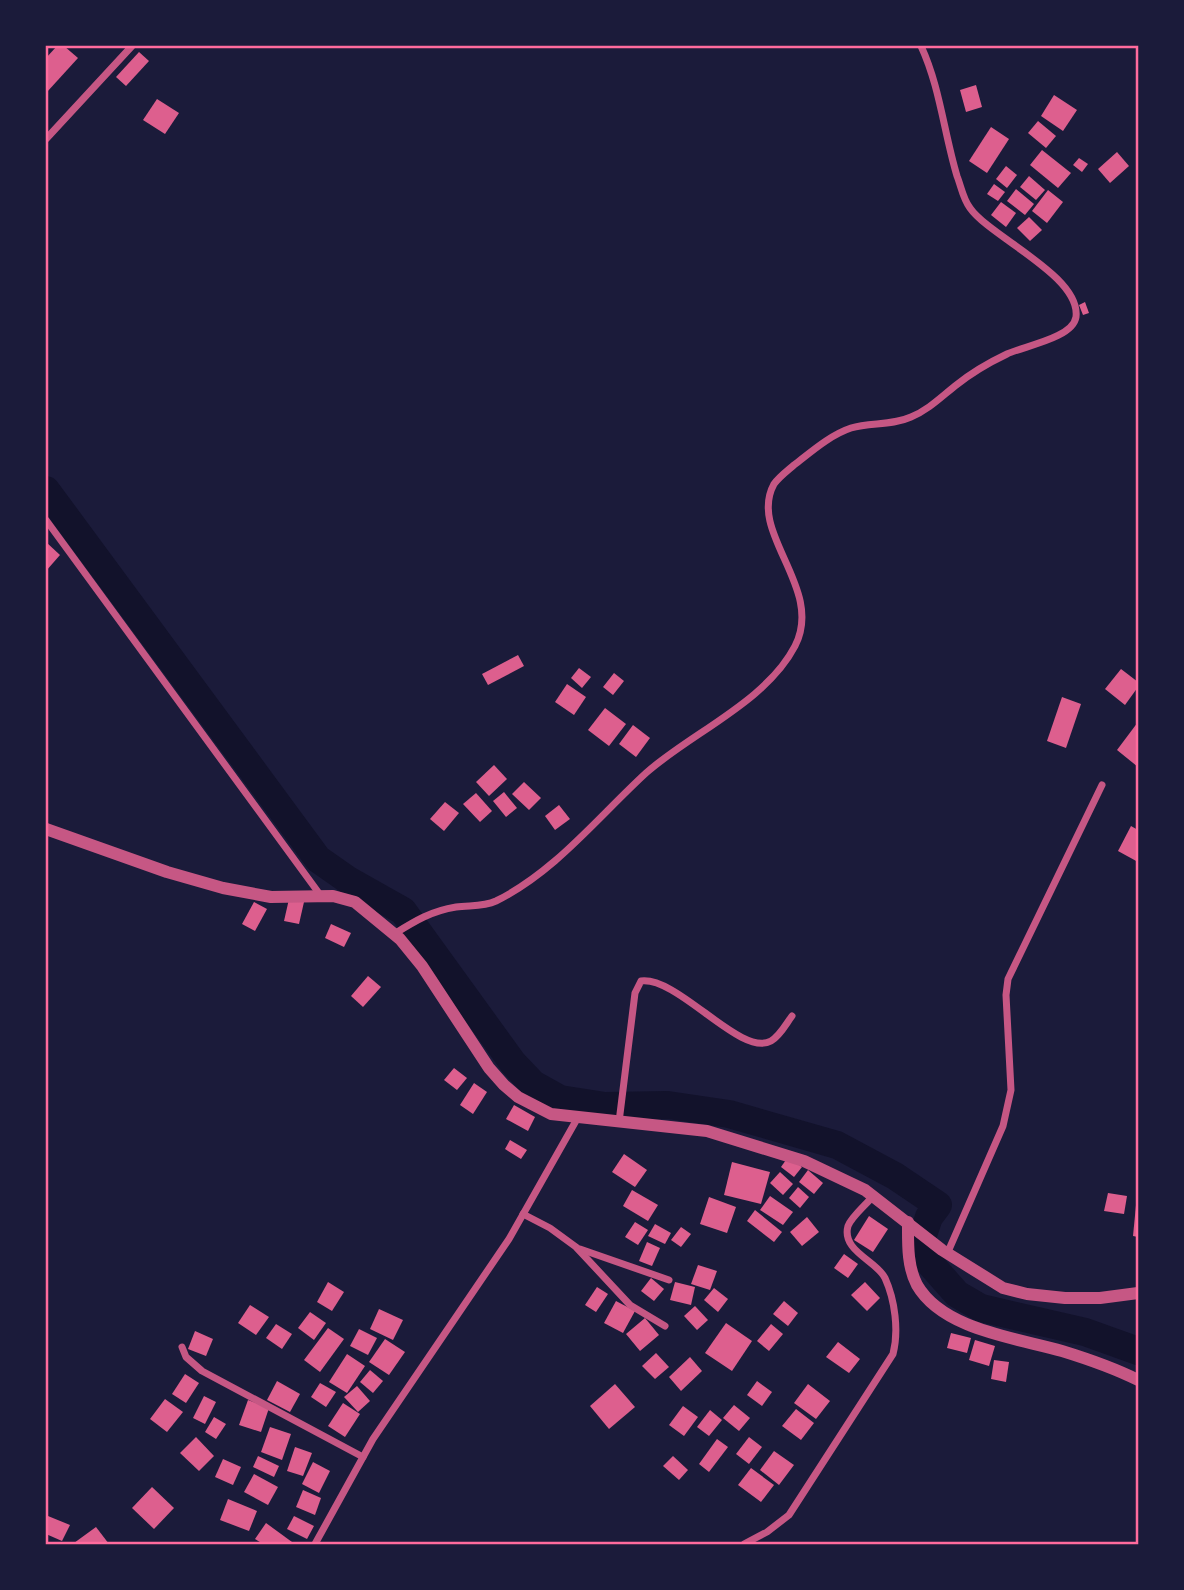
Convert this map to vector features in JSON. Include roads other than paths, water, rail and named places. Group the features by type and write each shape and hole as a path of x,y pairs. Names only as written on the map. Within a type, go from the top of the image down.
{"street":[{"path":"46,139 132,46"},
{"path":"398,931 431,912 493,902 531,879 574,843 648,771 752,696 786,661 797,643 803,608 798,589 770,523 773,486 781,476 835,436 851,428 895,423 910,418 931,407 957,384 986,364 1014,351 1049,340 1070,329 1074,323 1075,306 1069,294 1028,253 988,225 970,208 951,156 936,82 921,46"},
{"path":"46,520 321,896"},
{"path":"944,1252 1003,1126 1009,1106 1011,1090 1006,995 1008,979 1102,785"},
{"path":"46,829 167,872 223,888 271,897 321,896 346,898 355,902 398,931 489,1068 504,1085 518,1097 551,1114 577,1119 620,1119 706,1131 771,1150 830,1172 873,1196 944,1252 1003,1288 1027,1294 1065,1298 1100,1298 1139,1293"},
{"path":"620,1119 635,993 641,981 653,981 672,991 733,1032 755,1042 774,1039 792,1016"},
{"path":"315,1545 363,1457 417,1372 509,1239 577,1119"},
{"path":"744,1545 789,1515 893,1354 896,1329 885,1279 856,1250 849,1239 849,1223 873,1196"},
{"path":"523,1214 550,1228 576,1247 631,1305 665,1326"},
{"path":"908,1222 908,1253 913,1277 929,1300 954,1318 977,1328 1096,1362 1139,1380"},
{"path":"576,1247 669,1280"},
{"path":"182,1347 192,1365 363,1457"}],"waterway":[{"path":"46,490 318,859 348,880 403,911 513,1063 533,1084 560,1099 605,1106 668,1105 729,1114 837,1145 895,1176 938,1205 929,1217 918,1250 957,1294 981,1308 1085,1332 1138,1351"}]}
